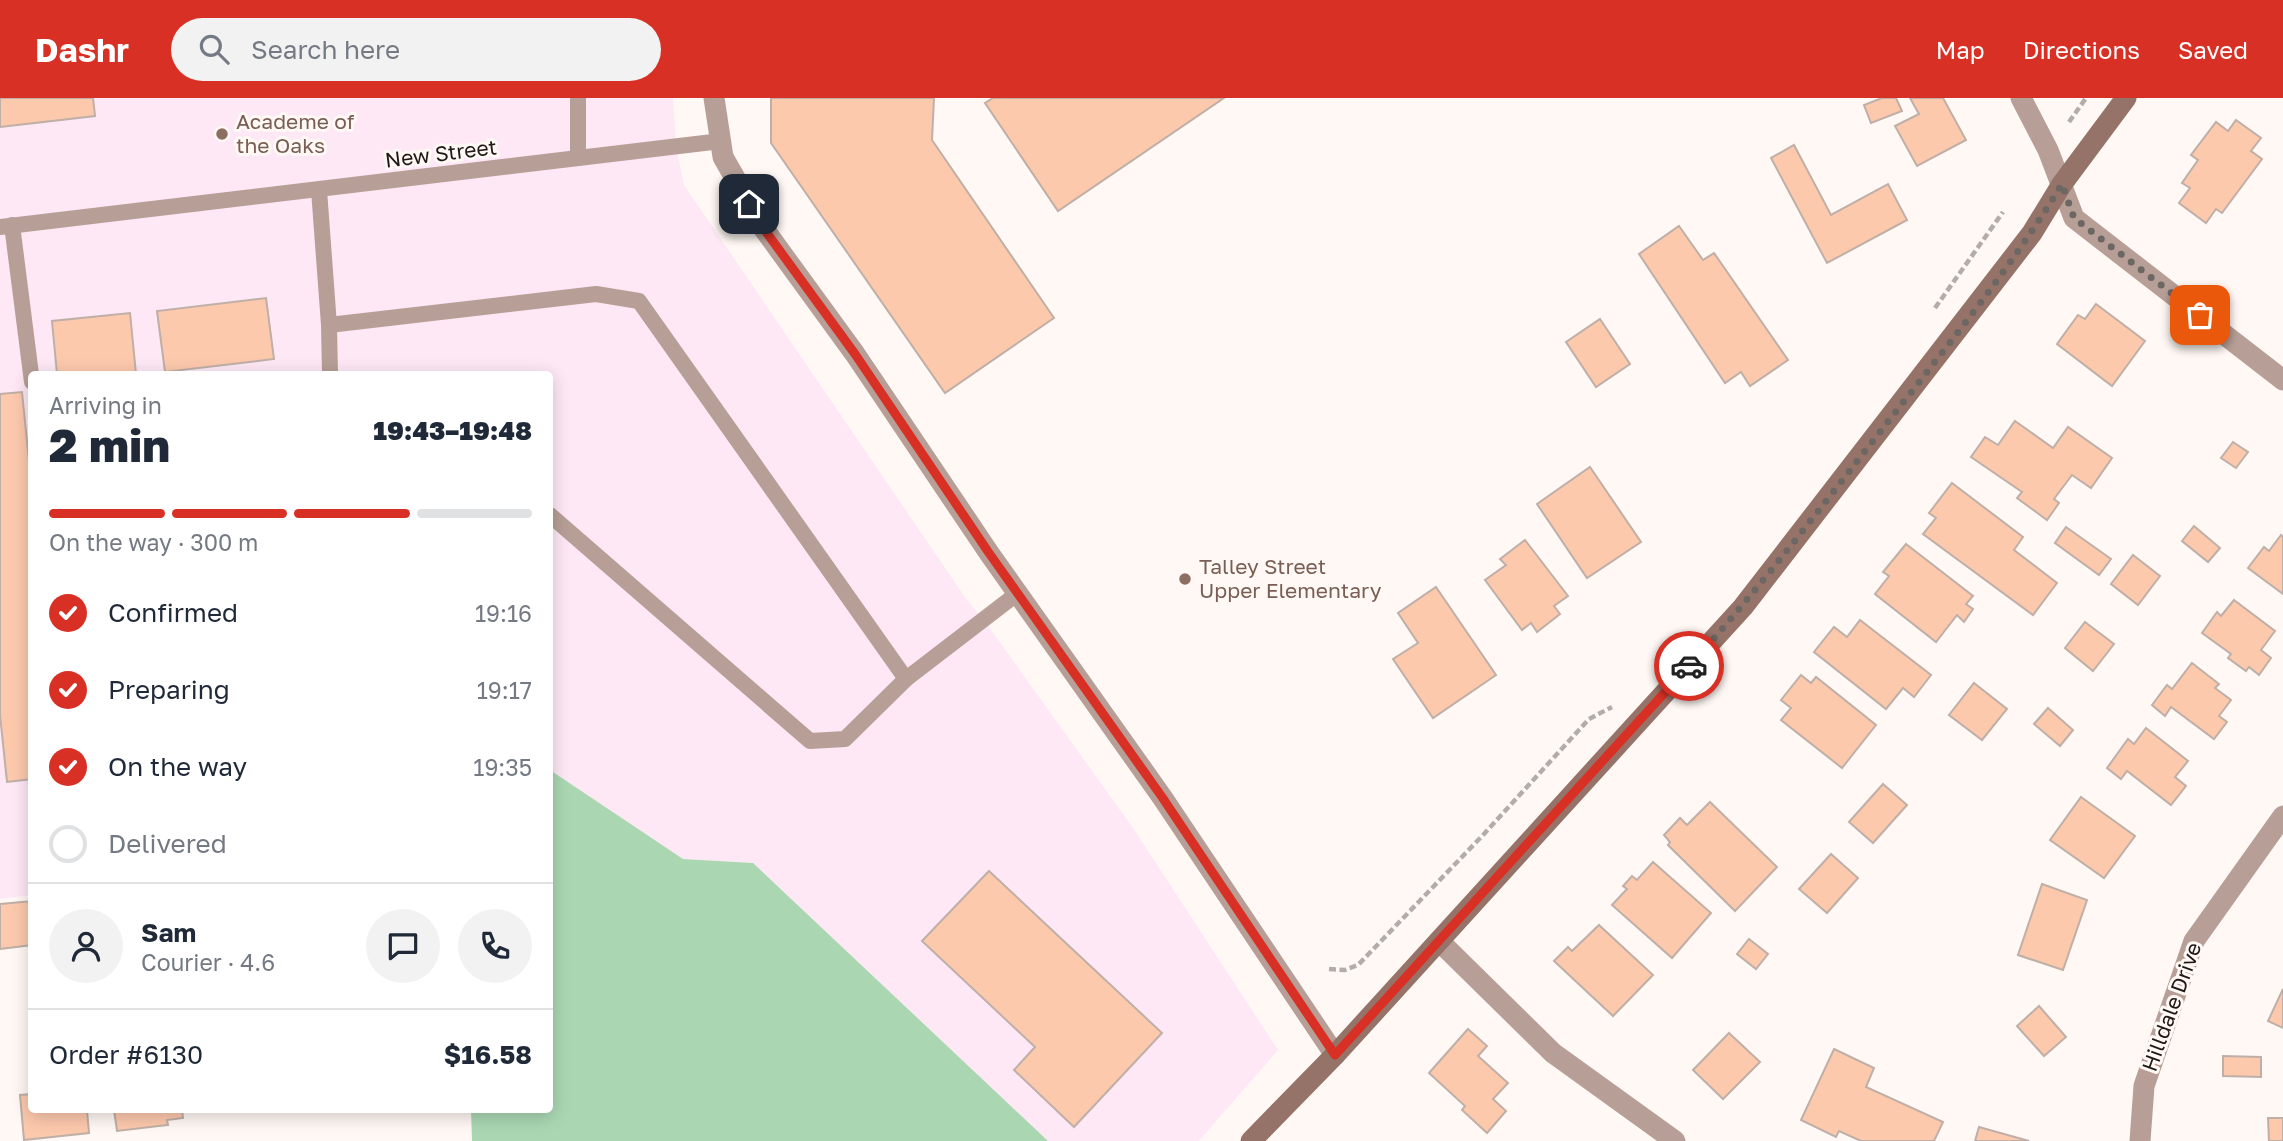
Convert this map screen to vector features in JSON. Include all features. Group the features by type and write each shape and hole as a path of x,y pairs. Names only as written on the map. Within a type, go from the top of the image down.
{"main road":[{"path":"1251,1141 1335,1055 1742,607 2032,233 2062,184 2126,98"}],"street":[{"path":"714,98 723,157 764,229 855,354 1018,593 1162,797 1335,1055"},
{"path":"2021,98 2048,150 2074,218 2283,380"},
{"name":"Hilldale Drive","path":"2140,1141 2144,1086 2194,940 2283,816"},
{"path":"1438,941 1553,1054 1675,1141"}],"lane":[{"path":"578,98 578,158"},
{"name":"New Street","path":"6,226 721,141"},
{"path":"319,190 330,371"},
{"path":"6,226 30,371"},
{"path":"329,325 596,294 639,301 906,679"},
{"path":"553,518 810,741 845,739 906,679 1018,593"}],"path":[{"path":"2069,122 2086,98"},
{"path":"1931,313 2003,212"},
{"path":"1329,968 1345,970 1359,965 1484,834 1588,719 1621,704"}],"shaded area":[{"path":"0,98 673,98 676,146 684,185 967,600 1133,828 1278,1050 1199,1141 1048,1141 753,863 683,859 553,772 553,371 28,371 28,895 0,899"}],"green space":[{"path":"553,772 683,859 753,863 1048,1141 472,1141 471,1113 553,1113"}],"building":[{"path":"0,98 93,98 95,116 0,127"},
{"path":"771,98 934,98 932,140 1054,318 945,393 771,143"},
{"path":"993,98 1224,98 1058,211 985,103"},
{"path":"1882,98 1896,98 1902,111 1871,123 1864,105"},
{"path":"1910,98 1943,98 1966,140 1917,166 1895,126 1919,114"},
{"path":"2236,120 2261,138 2251,151 2262,159 2222,213 2216,209 2206,223 2179,203 2190,188 2182,183 2198,160 2191,155 2216,122 2228,131"},
{"path":"1794,145 1831,215 1888,184 1907,220 1827,263 1771,158"},
{"path":"1679,226 1703,260 1714,253 1788,360 1750,386 1741,372 1725,383 1639,254"},
{"path":"266,298 274,359 165,371 157,311"},
{"path":"2096,304 2145,341 2112,386 2057,344 2078,315 2085,319"},
{"path":"130,313 136,371 57,371 52,321"},
{"path":"1600,319 1630,364 1596,387 1566,342"},
{"path":"22,392 28,451 28,779 7,782 0,715 0,394"},
{"path":"2015,421 2053,448 2068,427 2112,458 2091,488 2072,475 2054,499 2059,503 2047,520 2017,498 2022,492 1971,457 1985,437 1998,445"},
{"path":"2233,442 2248,452 2236,468 2221,458"},
{"path":"1590,467 1641,542 1587,578 1537,504"},
{"path":"1952,483 2023,537 2014,550 2057,583 2033,615 1923,534 1936,518 1929,513"},
{"path":"2194,526 2220,548 2208,562 2182,541"},
{"path":"2066,527 2111,559 2099,575 2055,543"},
{"path":"2281,535 2283,594 2248,568 2264,547 2269,551"},
{"path":"1525,540 1568,596 1554,606 1560,614 1537,632 1531,623 1522,630 1485,580 1506,565 1500,559"},
{"path":"1906,544 1973,596 1966,604 1973,609 1964,622 1957,615 1936,642 1875,594 1889,576 1883,572"},
{"path":"2133,555 2160,576 2138,605 2111,584"},
{"path":"1436,587 1496,675 1433,718 1393,659 1418,643 1398,613"},
{"path":"2234,600 2275,631 2261,650 2271,658 2259,675 2249,667 2246,671 2228,658 2231,654 2202,633 2217,612 2221,616"},
{"path":"1860,620 1931,675 1914,697 1903,688 1886,709 1814,652 1834,627 1847,637"},
{"path":"2085,622 2114,644 2093,671 2065,648"},
{"path":"2192,663 2219,684 2215,688 2231,700 2219,716 2227,722 2214,739 2171,707 2165,716 2152,705 2167,685 2172,689"},
{"path":"1801,675 1811,683 1816,677 1876,725 1842,768 1781,720 1791,708 1781,700"},
{"path":"1974,683 2007,709 1982,740 1949,715"},
{"path":"2048,708 2073,730 2060,746 2034,724"},
{"path":"2146,728 2188,761 2175,777 2186,786 2171,805 2127,771 2121,779 2107,768 2128,739 2134,744"},
{"path":"1883,784 1907,805 1873,843 1849,822"},
{"path":"2081,797 2135,836 2104,878 2050,840"},
{"path":"1710,802 1777,867 1735,911 1668,845 1670,842 1664,835 1680,818 1687,825"},
{"path":"1831,854 1858,878 1827,913 1799,889"},
{"path":"1653,862 1711,913 1672,958 1612,905 1627,889 1623,886 1632,876 1637,880"},
{"path":"989,871 1162,1033 1074,1127 1014,1070 1035,1047 922,941"},
{"path":"2042,884 2087,900 2063,970 2018,955"},
{"path":"28,901 28,946 0,949 0,904"},
{"path":"1599,925 1653,975 1613,1016 1554,961 1568,947 1572,951"},
{"path":"1749,939 1768,954 1756,969 1737,954"},
{"path":"2283,989 2283,1028 2268,1021"},
{"path":"2039,1006 2066,1037 2044,1056 2017,1026"},
{"path":"1468,1029 1487,1046 1478,1056 1508,1083 1493,1099 1506,1111 1487,1133 1462,1110 1465,1106 1429,1073"},
{"path":"1729,1033 1760,1062 1723,1099 1693,1070"},
{"path":"1834,1049 1874,1068 1866,1087 1943,1122 1934,1141 1861,1141 1839,1131 1836,1137 1801,1120"},
{"path":"2223,1056 2261,1057 2261,1077 2223,1076"},
{"path":"28,1094 28,1113 87,1113 89,1133 24,1140 20,1095"},
{"path":"114,1113 182,1113 183,1118 167,1120 168,1125 117,1131"},
{"path":"2268,1118 2283,1118 2283,1141 2269,1141"},
{"path":"1979,1127 2029,1141 1975,1141"}],"way so far":[{"path":"1689,666 1742,607 1900,405 2032,233 2062,184 2074,218 2200,315"}],"place":[{"name":"Academe of the Oaks","path":"222,134"},
{"name":"Talley Street Upper Elementary","path":"1185,579"}],"route":[{"path":"749,204 764,229 855,354 989,553 1162,797 1335,1055 1689,666"}]}
